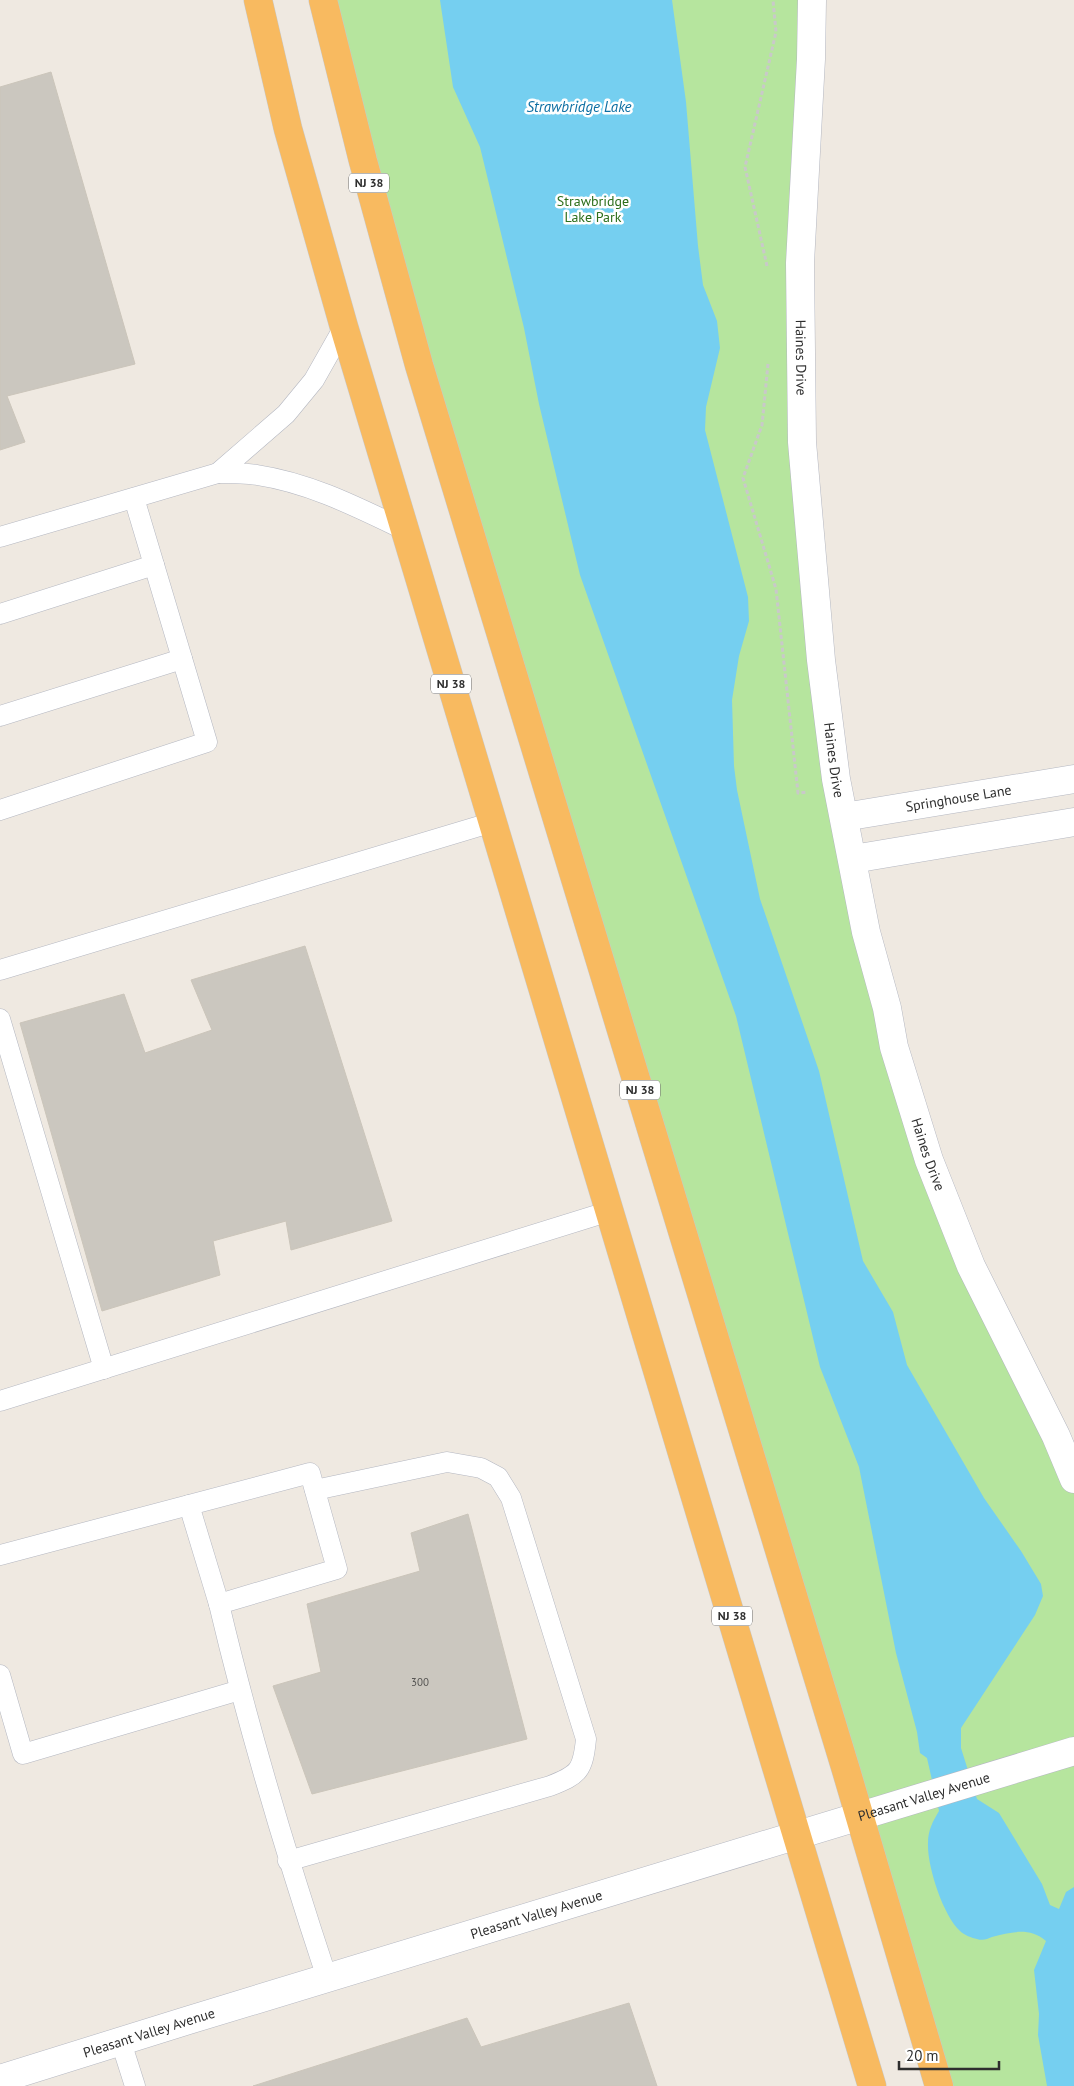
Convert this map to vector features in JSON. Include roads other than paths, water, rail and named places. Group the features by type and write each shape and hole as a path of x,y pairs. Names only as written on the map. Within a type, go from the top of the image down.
{"highway":[{"name":"NJ 38","path":"258,0 291,139 344,327 872,2086"},
{"name":"NJ 38","path":"323,0 363,161 419,365 859,1816 939,2086"}],"street":[{"name":"Haines Drive","path":"812,0 811,59 800,263 802,442 821,660 836,779 866,932 887,1008 894,1047 933,1169 971,1266 1056,1436 1074,1478"},
{"name":"Springhouse Lane","path":"844,817 1074,779"},
{"path":"853,859 1074,822"},
{"name":"Pleasant Valley Avenue","path":"0,2079 1074,1751"}],"lane":[{"path":"218,473 286,414 314,380 344,327"},
{"path":"0,538 218,473 256,474 300,484 345,502 405,530"},
{"path":"0,810 207,742 134,498"},
{"path":"0,614 154,565"},
{"path":"0,716 182,659"},
{"path":"0,970 493,822"},
{"path":"0,1019 104,1369"},
{"path":"0,1401 610,1211"},
{"path":"288,1861 550,1786 571,1778 584,1761 586,1739 511,1498 498,1477 480,1468 447,1462 315,1490"},
{"path":"0,1555 310,1473 337,1569 218,1604"},
{"path":"188,1505 218,1604 288,1861 327,1978"},
{"path":"0,1675 23,1754 240,1690"},
{"path":"121,2042 135,2086"}],"water":[{"name":"Strawbridge Lake","path":"440,0 672,0 686,102 703,285 717,321 720,348 706,407 705,430 748,597 749,621 739,656 732,700 734,766 737,790 760,899 819,1071 863,1261 893,1312 907,1365 984,1498 1021,1551 1041,1584 1043,1596 1035,1615 961,1728 961,1748 977,1799 999,1813 1042,1884 1050,1905 1059,1909 1066,1892 1074,1887 1074,2086 1047,2086 1038,2035 1039,2014 1034,1970 1046,1941 1027,1932 1006,1934 983,1940 964,1934 954,1924 948,1914 933,1877 928,1853 928,1838 931,1826 939,1811 927,1758 920,1753 917,1732 896,1653 859,1467 820,1367 736,1016 580,575 539,404 524,328 480,147 453,87"}],"park label":[{"name":"Strawbridge Lake Park","path":"593,210"}]}
